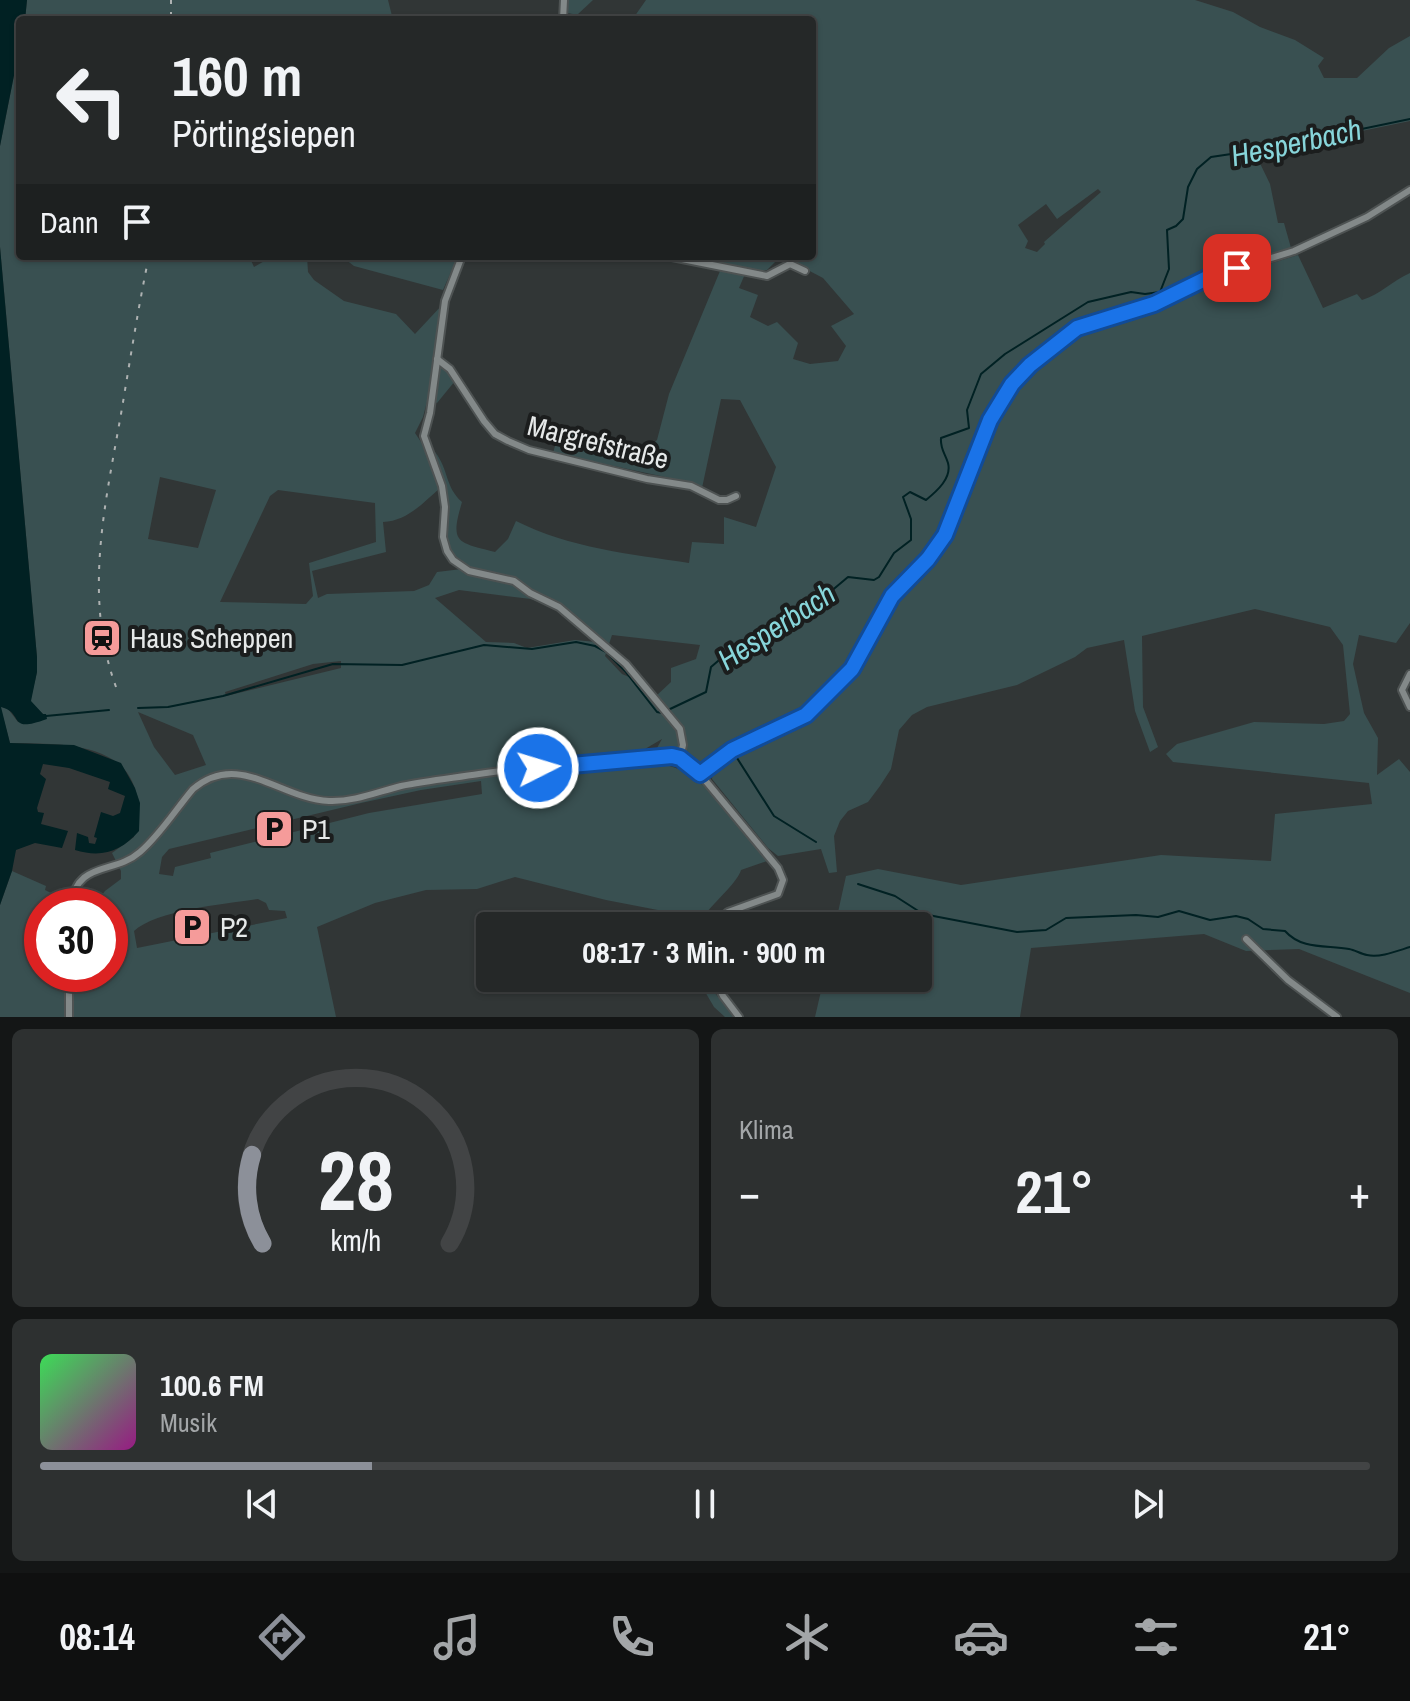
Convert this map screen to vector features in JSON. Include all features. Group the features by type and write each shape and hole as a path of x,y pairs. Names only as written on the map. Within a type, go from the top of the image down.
{"street":[{"path":"700,774 732,750 806,715 852,669 892,596 928,559 945,535 999,403 1025,370 1060,340 1077,328 1154,304 1207,278 1294,251 1367,217 1410,190"},
{"path":"460,260 445,301 424,436 442,486 445,507 443,537 447,551 453,560 469,571 514,581 559,607 619,657 682,732 680,758"},
{"path":"687,260 767,276 790,264 805,271"},
{"name":"Margrefstraße","path":"437,359 450,369 495,434 508,441 529,450 647,479 691,486 719,500 736,496"},
{"path":"1410,674 1402,690 1410,707"},
{"path":"75,888 82,878 133,857 193,789 202,781 222,773 237,773 299,796 334,801 357,799 400,786 497,771 672,756 680,758 700,774 778,868 783,880 778,894 728,912"},
{"path":"1246,939 1278,971 1337,1017"},
{"path":"69,992 69,1017"},
{"path":"721,992 739,1017"}],"shaded area":[{"path":"0,0 27,0 25,16 16,16 16,65 0,146"},
{"path":"27,0 388,0 392,16 25,16"},
{"path":"568,0 593,0 577,15 568,13"},
{"path":"646,0 1195,0 1233,12 1260,27 1295,40 1324,58 1318,66 1324,78 1357,78 1389,48 1410,36 1410,121 1255,153 1270,184 1278,223 1284,223 1291,248 1227,267 1156,299 1078,324 1058,337 1009,381 996,401 941,536 890,594 859,654 822,695 786,722 737,743 700,765 696,765 686,754 658,754 657,748 662,739 645,749 662,765 677,768 706,788 767,861 741,870 708,911 710,912 668,912 515,877 477,889 426,890 375,903 317,927 336,1017 0,1017 0,905 12,871 46,886 24,888 24,992 128,992 128,888 109,888 121,879 121,871 112,853 134,837 136,804 134,786 126,771 98,752 63,745 10,743 0,706 8,709 18,722 43,714 30,702 37,657 0,247 0,146 16,65 16,260 251,260 254,267 266,260 307,260 308,272 314,280 344,301 396,314 415,334 443,304 433,361 445,367 455,381 437,403 428,398 415,433 440,488 407,515 383,522 386,552 312,571 318,598 327,594 414,591 429,585 437,572 462,569 448,549 444,534 447,504 432,452 435,452 462,502 457,533 464,543 495,552 508,539 516,521 579,544 689,563 692,542 724,544 724,517 756,527 776,467 740,400 721,399 702,488 693,483 553,453 560,428 649,447 657,440 669,394 720,271 745,274 739,288 758,295 750,317 768,326 777,322 798,343 793,359 810,364 838,361 846,346 831,326 854,314 823,278 789,260 816,260 816,16 635,16","holes":["1098,189 1101,192 1044,242 1037,252 1025,248 1028,241 1018,225 1046,204 1057,219","160,477 216,490 198,548 148,539","278,490 375,503 376,542 309,563 313,596 306,604 220,602 270,496","459,590 531,599 559,609 596,642 575,640 527,648 514,643 486,642 435,598","612,635 700,645 696,659 671,668 671,682 656,696 664,704 659,707 636,680 622,674 605,656","341,661 341,668 226,696 225,692 313,664","138,712 193,735 206,765 175,775 154,747","481,781 482,794 369,813 210,853 211,858 175,867 173,876 159,874 162,857 169,849 421,790","258,899 266,903 269,910 285,911 287,918 137,948 134,931 158,918"]},
{"path":"0,247 37,657 31,701 46,714 47,719 21,723 1,707 10,743 74,745 121,763 140,803 139,831 125,844 102,853 75,850 77,833 95,844 101,812 113,816 120,813 125,796 108,789 110,782 69,768 43,764 40,774 46,779 37,808 38,812 44,813 41,824 68,831 62,848 35,843 16,850 0,905"},
{"path":"1298,255 1323,308 1357,294 1362,300 1410,273 1410,623 1396,643 1359,635 1353,664 1364,713 1378,738 1377,775 1399,759 1410,772 1410,993 1299,949 1246,951 1204,934 1031,948 1020,1017 815,1017 821,992 932,992 932,912 838,912 846,876 878,869 961,885 1161,855 1271,861 1275,814 1372,804 1369,783 1173,762 1166,754 1177,744 1254,722 1324,724 1344,721 1350,714 1343,645 1330,627 1255,609 1142,636 1143,707 1158,747 1150,752 1135,711 1124,640 1087,648 1017,685 927,707 912,715 899,730 891,769 880,786 868,802 848,811 840,821 834,836 837,872 829,873 821,849 778,856 712,779 713,769 727,757 802,723 855,673 870,652 900,591 941,550 1002,406 1042,360 1072,337 1100,325 1159,309 1208,283"},
{"path":"346,260 456,260 443,290 354,266"},
{"path":"700,260 777,260 767,270 757,272"},
{"path":"705,992 715,992 733,1017 725,1017 714,1007"}],"waterway":[{"name":"Hesperbach","path":"668,710 706,692 711,667 739,643 762,638 781,623 787,611 811,608 848,577 874,580 879,577 894,553 911,540 911,519 903,497 910,492 926,500 946,479 949,469 941,438 969,428 967,410 981,374 1005,354 1088,302 1131,292 1160,292 1169,269 1167,230 1183,219 1188,187 1197,169 1211,157 1410,119"},
{"name":"Hesperbach","path":"138,708 168,707 223,696 333,664 402,665 484,645 532,649 576,642 606,652 657,712 662,713"},
{"name":"Hesperbach","path":"46,716 109,710"},
{"path":"737,758 774,816 816,842"},
{"path":"858,884 895,896 923,914 1017,932 1046,930 1066,918 1158,917 1179,911 1210,920 1236,916 1248,919 1263,929 1285,931 1307,944 1349,949 1372,956 1410,947"}],"railway":[{"path":"171,0 171,16"},
{"path":"116,687 106,653 101,619 100,551 109,482 148,260"}],"place":[{"name":"Haus Scheppen","path":"102,638"},
{"name":"P1","path":"274,829"},
{"name":"P2","path":"192,927"}],"route":[{"path":"538,768 672,756 680,758 700,774 732,750 791,723 813,709 863,654 899,586 937,548 945,535 990,420 1012,384 1025,370 1077,328 1154,304 1207,278 1237,268"}]}
